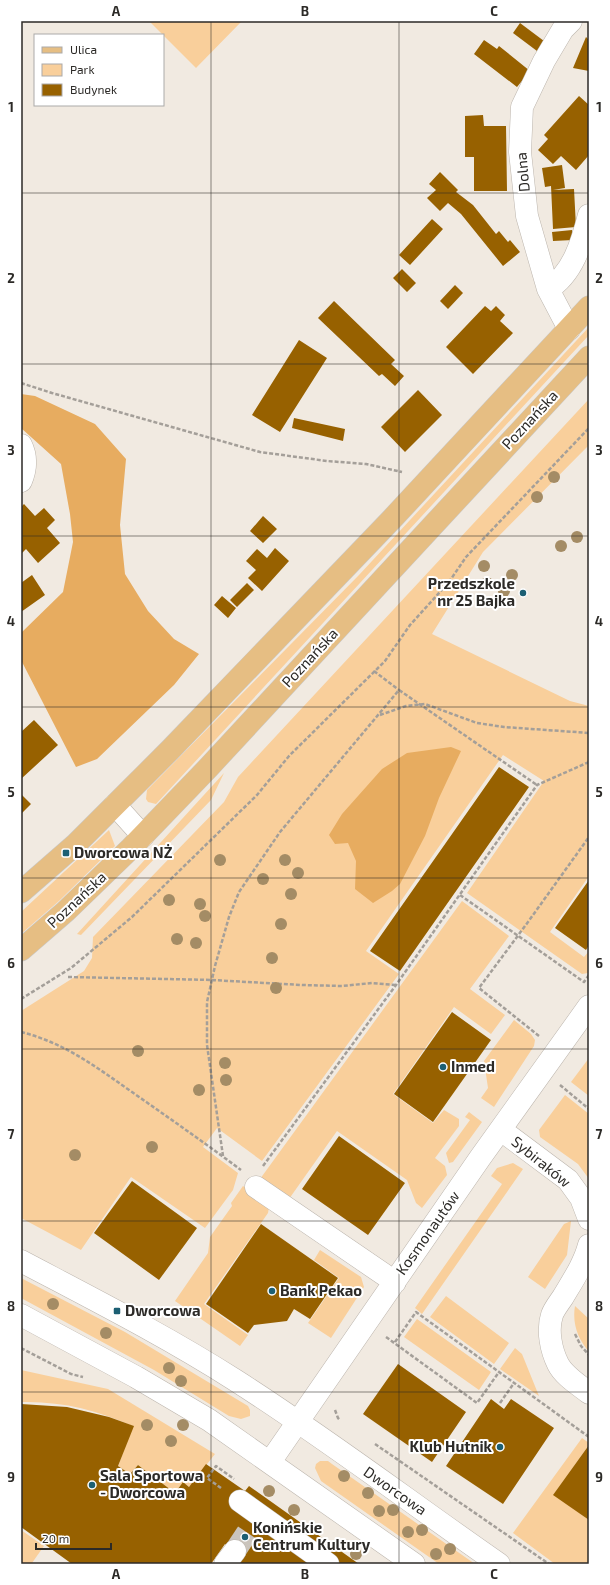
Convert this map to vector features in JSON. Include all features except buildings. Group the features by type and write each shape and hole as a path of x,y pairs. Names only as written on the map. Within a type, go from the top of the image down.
{"main road":[{"path":"21,892 76,844 308,607 589,306"},
{"name":"Poznańska","path":"21,950 66,911 143,836 208,768 589,356"}],"street":[{"name":"Dolna","path":"569,329 548,289 527,216 520,152 522,107 544,62 563,29 570,21"},
{"path":"548,289 558,283 570,266 584,236 589,214"},
{"path":"21,445 26,459 25,472 21,481"},
{"path":"115,805 143,836"},
{"name":"Kosmonautów","path":"270,1462 589,1006"},
{"name":"Sybiraków","path":"501,1130 568,1180 581,1198 589,1219"},
{"path":"252,1180 395,1282"},
{"path":"589,1244 586,1256 552,1315 549,1328 552,1345 558,1364 572,1380 589,1393"},
{"name":"Dworcowa","path":"21,1261 175,1344 235,1380 499,1564"},
{"path":"21,1315 136,1377 209,1420 414,1564"},
{"path":"240,1501 254,1522 328,1564"}],"path":[{"path":"21,383 260,452 327,461 366,464 408,473 428,480"},
{"path":"21,999 71,968 132,917 257,795 289,756 385,661 410,625 449,582 466,557 589,428"},
{"path":"374,671 419,704 537,785"},
{"path":"223,1156 207,1045 207,1002 229,917 239,892 280,832 399,690"},
{"path":"377,716 406,706 425,704 477,723 504,727 589,733"},
{"path":"262,1166 396,986 537,785 589,762"},
{"path":"540,1040 538,1035 479,988 589,837"},
{"path":"460,895 584,982 589,974"},
{"path":"68,977 212,980 342,986 372,983 396,986"},
{"path":"21,1032 42,1037 86,1060 223,1156 252,1180"},
{"path":"554,1080 589,1109"},
{"path":"395,1342 416,1312 589,1437"},
{"path":"384,1335 477,1403 499,1372"},
{"path":"500,1403 514,1382"},
{"path":"334,1407 338,1418 344,1423"},
{"path":"370,1440 549,1564"}],"green space":[{"path":"149,21 242,21 196,68 164,36 164,34 162,34"},
{"path":"589,327 589,335 156,804 148,802 146,799 147,790 359,575"},
{"path":"589,399 589,445 483,552 432,634 570,701 589,706 589,876 550,932 584,957 589,951 588,973 582,974 467,893 544,781 503,755 366,951 399,974 262,1161 217,1128 203,1147 238,1173 233,1190 205,1228 131,1177 81,1250 21,1218 21,1011 84,971 92,958 93,937 224,802 238,777"},
{"path":"224,773 211,800 81,935 77,934"},
{"path":"109,830 115,846 59,901 21,934 21,912"},
{"path":"462,901 509,936 470,989 505,1015 491,1034 454,1007 393,1094 433,1123 444,1110 459,1119 459,1126 435,1158 445,1166 447,1175 422,1208 416,1203 407,1180 337,1131 289,1199 260,1179"},
{"path":"514,1020 531,1034 535,1040 534,1046 494,1107 481,1098 488,1088 484,1061"},
{"path":"589,1058 589,1096 571,1082"},
{"path":"565,1095 589,1114 589,1179 578,1164 540,1137 539,1130"},
{"path":"469,1112 482,1122 453,1162 449,1163 446,1153 470,1120 465,1117"},
{"path":"513,1163 523,1169 422,1314 415,1308 502,1184 491,1176 497,1168"},
{"path":"243,1186 267,1202 269,1207 268,1213 204,1304 248,1335 240,1346 175,1301 208,1253 210,1237 232,1206 231,1203"},
{"path":"571,1221 567,1255 545,1289 528,1277 564,1224"},
{"path":"320,1250 361,1277 364,1287 331,1338 308,1323 339,1278 314,1260"},
{"path":"21,1278 125,1332 248,1406 250,1416 241,1419 229,1416 154,1370 21,1298"},
{"path":"446,1296 509,1343 494,1364 430,1317"},
{"path":"575,1306 589,1319 589,1352 582,1342 575,1325"},
{"path":"417,1319 491,1372 479,1390 404,1337"},
{"path":"515,1348 522,1354 539,1396 500,1369"},
{"path":"21,1370 108,1389 215,1454 189,1487 183,1482 175,1493 138,1465 130,1474 118,1466 133,1426 106,1415 65,1405 21,1402"},
{"path":"582,1438 589,1443 589,1445 554,1494 589,1520 589,1564 555,1564 513,1533"},
{"path":"320,1461 328,1461 475,1564 439,1564 321,1481 315,1468 316,1464"},
{"path":"21,1530 44,1546 32,1563 21,1564"}],"shaded area":[{"path":"21,394 35,396 95,424 126,459 120,525 125,574 148,611 174,639 199,654 174,685 97,759 76,767 21,660 21,633 63,592 73,542 70,514 61,464 21,428"},
{"path":"451,747 461,751 439,798 425,836 400,884 373,903 355,889 356,861 348,843 335,844 329,835 342,814 382,769 407,753"}],"tunnel":[{"path":"235,1551 249,1530"}],"place":[{"name":"Przedszkole nr 25 Bajka","path":"523,593"},
{"name":"Dworcowa NŻ","path":"66,853"},
{"name":"Inmed","path":"443,1067"},
{"name":"Bank Pekao","path":"272,1291"},
{"name":"Dworcowa","path":"117,1311"},
{"name":"Klub Hutnik","path":"500,1447"},
{"name":"Sala Sportowa - Dworcowa","path":"92,1485"},
{"name":"Konińskie Centrum Kultury","path":"245,1537"}]}
